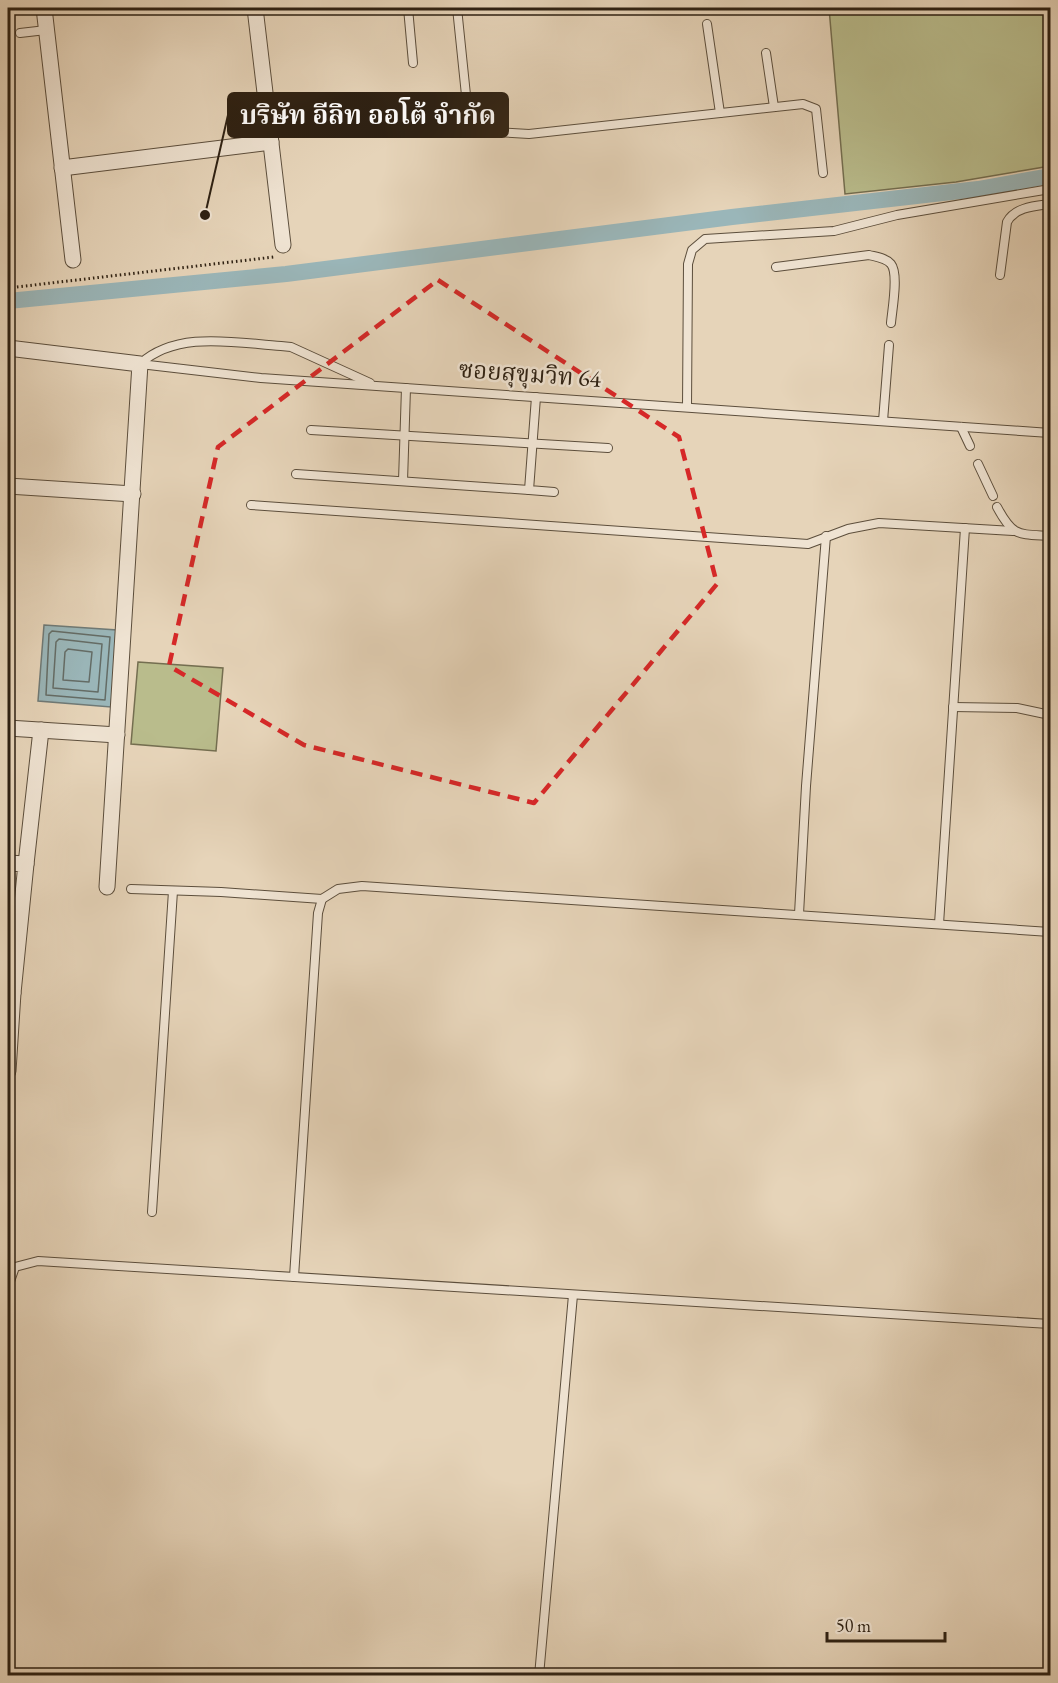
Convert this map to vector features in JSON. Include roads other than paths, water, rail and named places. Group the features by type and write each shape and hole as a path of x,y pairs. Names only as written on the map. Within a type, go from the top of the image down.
{"street":[{"path":"44,8 73,260"},
{"path":"255,8 283,245"},
{"path":"62,168 271,142"},
{"name":"ซอยสุขุมวิท 64","path":"8,348 140,364"},
{"path":"107,886 140,364"},
{"path":"8,486 133,494"},
{"path":"8,728 117,735"},
{"path":"8,1071 10,993 41,730"},
{"path":"8,862 26,864"}],"lane":[{"path":"408,8 413,63"},
{"path":"457,8 466,95 479,125 496,132 529,134 803,104 816,109 823,173"},
{"path":"707,24 720,113"},
{"path":"21,33 46,30"},
{"path":"766,53 774,107"},
{"path":"687,407 688,264 692,250 705,239 834,231 897,215 1050,189"},
{"path":"1000,275 1007,222 1010,215 1030,207 1050,204"},
{"path":"776,267 869,255 882,258 891,264 895,272 891,323"},
{"path":"140,364 149,356 182,343 201,341 281,346 291,347 377,386"},
{"path":"883,421 889,345"},
{"name":"ซอยสุขุมวิท 64","path":"140,364 261,378 1050,433"},
{"path":"403,482 406,388"},
{"path":"529,490 536,397"},
{"path":"961,427 970,446"},
{"path":"311,430 608,448"},
{"path":"978,464 993,496"},
{"path":"296,474 554,492"},
{"path":"251,505 808,544 848,529 879,523 1014,531 1050,536"},
{"path":"997,507 1006,524 1014,531"},
{"path":"939,924 965,528"},
{"path":"799,914 806,786 826,536"},
{"path":"953,707 1017,708 1050,715"},
{"path":"131,889 322,899 338,889 362,886 1050,932"},
{"path":"152,1212 173,891"},
{"path":"294,1277 317,925 322,899"},
{"path":"8,1300 8,1287 15,1267 38,1261 1050,1324"},
{"path":"539,1676 573,1295"}],"water":[{"path":"44,625 117,630 111,707 38,701"}],"waterway":[{"path":"8,301 286,274 732,217 978,189 1050,176"}],"place":[{"name":"บริษัท อีลิท ออโต้ จำกัด","path":"205,215"}]}
